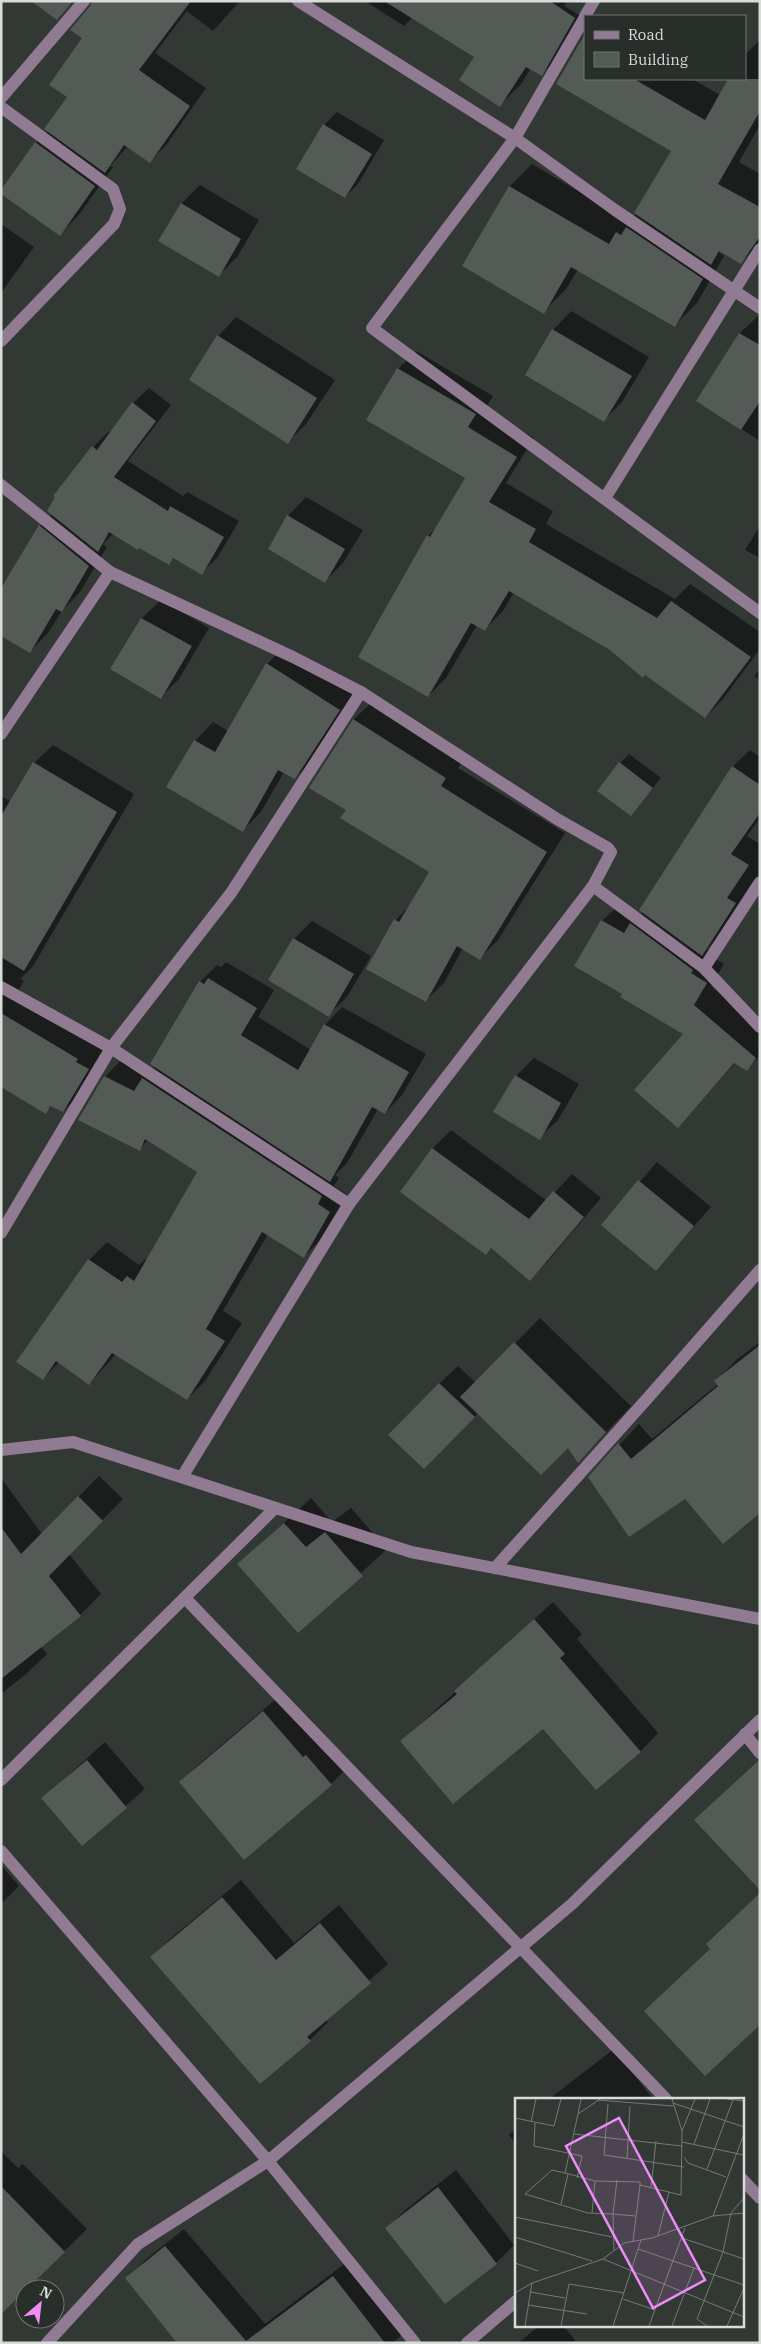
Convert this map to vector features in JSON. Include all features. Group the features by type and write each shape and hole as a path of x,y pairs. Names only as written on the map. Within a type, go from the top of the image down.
{"street":[{"path":"1,98 84,1"},
{"path":"298,1 515,138 760,308"},
{"path":"586,15 594,1"},
{"path":"584,19 515,138 372,328 605,498 671,550 760,613"},
{"path":"1,107 113,189 120,209 114,224 1,341"},
{"path":"605,498 760,248"},
{"path":"1,485 110,572 293,657 362,692 557,819 611,850 593,886 349,1204 182,1477"},
{"path":"1,734 110,572"},
{"path":"1,1233 111,1048 231,893 362,692"},
{"path":"704,968 760,882"},
{"path":"593,886 704,968 760,1027"},
{"path":"1,987 111,1048 349,1204"},
{"path":"495,1568 760,1270"},
{"path":"1,1450 72,1442 411,1552 760,1619"},
{"path":"1,1780 276,1508"},
{"path":"185,1598 665,2098"},
{"path":"47,2343 138,2244 268,2161 572,1904 760,1720"},
{"path":"746,1734 760,1753"},
{"path":"1,1851 268,2161 415,2343"},
{"path":"744,2181 760,2198"},
{"path":"467,2343 515,2302"}],"building":[{"path":"31,1 73,1 57,20"},
{"path":"92,1 191,1 139,70 190,106 150,163 124,145 105,173 44,129 67,97 49,85 82,38 70,30"},
{"path":"384,1 550,1 575,18 542,76 526,67 500,107 459,80 474,57"},
{"path":"584,36 584,80 636,80 705,120 727,80 760,79 760,111 718,184 760,207 760,236 741,264 719,251 711,265 634,213 671,151 556,84"},
{"path":"323,124 372,154 345,198 296,169"},
{"path":"35,142 95,186 60,236 1,194 1,190"},
{"path":"509,186 609,244 616,232 621,235 626,227 703,279 675,327 571,267 544,314 462,266"},
{"path":"181,203 241,239 219,277 158,241"},
{"path":"552,329 632,376 604,422 525,375"},
{"path":"739,333 760,345 760,401 741,430 696,401"},
{"path":"217,335 317,398 288,444 189,380"},
{"path":"397,368 476,414 468,427 517,457 489,502 536,529 529,542 657,618 671,601 751,657 705,718 645,675 643,678 610,650 509,591 485,631 471,623 428,697 358,657 427,535 430,537 465,478 366,420"},
{"path":"132,402 156,421 114,477 168,511 170,506 224,537 202,575 173,558 169,565 139,548 138,550 109,532 98,552 47,511 55,497 53,496 92,446 97,450"},
{"path":"287,515 345,549 325,583 268,549"},
{"path":"39,525 89,566 62,612 56,609 30,653 1,636 1,588"},
{"path":"141,618 192,646 161,699 110,669"},
{"path":"266,663 340,710 295,779 278,770 243,832 166,787 194,740 215,752"},
{"path":"353,719 446,778 441,786 547,852 480,960 457,946 426,1002 366,969 394,919 399,922 429,872 340,818 346,810 309,788"},
{"path":"33,762 117,812 24,971 1,957 1,816"},
{"path":"619,762 653,788 631,816 597,791"},
{"path":"732,766 760,785 760,813 731,854 749,865 727,898 736,903 702,956 639,910"},
{"path":"601,920 624,933 630,923 693,970 691,973 707,983 694,1005 756,1058 747,1071 734,1063 678,1128 634,1090 683,1034 620,997 622,994 574,966"},
{"path":"293,938 354,974 329,1017 268,980"},
{"path":"208,978 257,1008 241,1035 298,1070 324,1024 409,1072 385,1114 372,1107 330,1182 150,1064 199,981 204,984"},
{"path":"1,1013 78,1059 76,1062 89,1069 63,1112 50,1106 46,1114 1,1087"},
{"path":"515,1075 561,1103 540,1140 493,1112"},
{"path":"104,1076 134,1091 142,1078 322,1196 318,1204 330,1212 304,1258 262,1232 206,1329 225,1341 187,1400 112,1353 89,1385 56,1361 43,1380 16,1362 88,1259 122,1282 127,1276 134,1281 197,1172 145,1139 140,1151 78,1120"},
{"path":"432,1148 529,1219 553,1191 584,1217 530,1281 491,1248 486,1255 400,1192"},
{"path":"638,1180 694,1226 656,1271 601,1225"},
{"path":"514,1342 606,1432 578,1463 568,1448 541,1475 460,1397"},
{"path":"760,1345 760,1513 723,1544 685,1499 629,1537 588,1477 618,1443 631,1459 718,1386 714,1381"},
{"path":"439,1383 475,1417 424,1469 388,1435"},
{"path":"78,1496 103,1521 49,1576 81,1616 1,1679 1,1527 21,1554"},
{"path":"284,1523 306,1547 325,1532 363,1576 298,1633 237,1564"},
{"path":"534,1619 565,1654 560,1658 641,1752 596,1790 543,1729 453,1804 400,1741 457,1694 454,1691"},
{"path":"263,1711 303,1757 306,1755 332,1785 244,1860 179,1782"},
{"path":"87,1760 127,1808 82,1846 41,1798"},
{"path":"760,1761 760,1890 694,1820"},
{"path":"760,1893 760,2025 705,2076 644,2011 710,1949 706,1944"},
{"path":"222,1897 276,1960 320,1923 371,1983 307,2037 311,2041 260,2084 150,1957"},
{"path":"1,2186 65,2252 37,2279 15,2279 15,2300 1,2314"},
{"path":"438,2187 497,2264 445,2304 385,2228"},
{"path":"165,2246 246,2341 333,2276 385,2343 177,2343 125,2278"}]}
